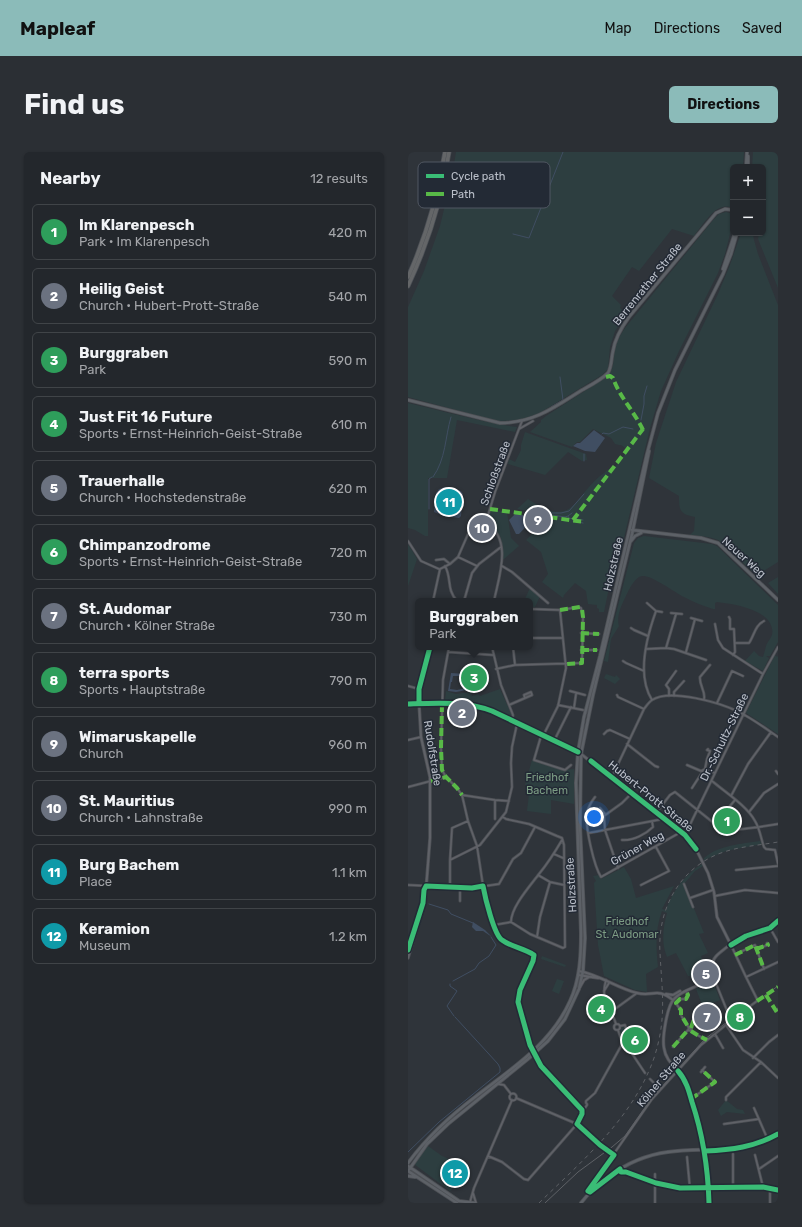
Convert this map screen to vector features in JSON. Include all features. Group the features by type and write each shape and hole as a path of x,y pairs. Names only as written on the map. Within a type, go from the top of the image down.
{"highway":[{"path":"443,162 445,152"},
{"path":"447,162 449,152"},
{"path":"408,277 433,208"},
{"path":"408,286 426,243 437,208"}],"main road":[{"path":"747,164 748,152"},
{"name":"Berrenrather Straße","path":"408,400 500,423 522,421 534,418 551,410 606,375 611,366 612,352 616,338 622,326 716,213 722,210 730,210"},
{"path":"649,446 658,413 668,385 720,279 735,236"},
{"name":"Holzstraße","path":"408,1171 409,1165 427,1139 446,1121 524,1059 546,1039 562,1017 583,971 585,938 580,825 581,754 593,695 629,546 634,512 649,446"},
{"name":"Holzstraße","path":"409,1165 427,1144 448,1124 540,1050 556,1032 571,1008 578,989 582,933 576,783 578,752 584,717 634,522 649,446"},
{"path":"629,546 635,536 640,532 634,522"},
{"name":"Neuer Weg","path":"632,530 701,538 718,542 778,600"},
{"path":"581,1203 595,1187 629,1163 668,1152 737,1148 768,1140 778,1134"},
{"path":"409,1165 454,1198 462,1202 475,1203"},
{"path":"408,1171 457,1203"},
{"path":"408,1176 411,1175 418,1178"}],"street":[{"name":"Schloßstraße","path":"486,522 497,486 522,421"},
{"name":"Schloßstraße","path":"519,429 533,421"},
{"path":"434,598 440,569 450,564 458,557 472,525 478,522 486,522 499,537 502,566 495,598"},
{"path":"408,540 420,561 440,569"},
{"path":"465,598 470,576 477,566 501,547"},
{"path":"458,557 477,566"},
{"path":"436,560 444,559 450,564"},
{"path":"445,566 448,570 451,592 455,598"},
{"path":"502,566 512,572 548,603"},
{"path":"647,603 656,611 662,612"},
{"path":"496,669 515,665 582,663 581,633 583,617 580,607 560,610 533,609"},
{"path":"560,610 566,664 558,705 542,736 534,760 565,770 571,765"},
{"path":"652,700 645,683 644,671 648,636 656,611"},
{"path":"671,613 682,614"},
{"path":"666,648 676,614"},
{"path":"691,618 702,621"},
{"path":"729,618 730,629 734,630 735,652 733,655"},
{"path":"686,652 695,619"},
{"path":"735,643 749,643 761,622 764,621"},
{"path":"715,624 720,645 727,652 763,674"},
{"path":"631,628 648,636"},
{"path":"581,633 599,634"},
{"path":"533,638 562,638"},
{"name":"Dr.-Schultz-Straße","path":"685,835 743,714 778,647"},
{"path":"646,650 666,648 686,652 706,660"},
{"name":"Rudolfstraße","path":"408,958 425,902 430,838 431,781 421,737 419,703 419,689 429,650"},
{"path":"492,650 501,685 514,716 512,721"},
{"path":"513,650 515,665"},
{"path":"582,650 597,650"},
{"path":"493,655 448,652 444,669 442,704 442,766 446,777 462,795 468,821 477,846 487,904 499,937 502,940 532,953 534,956 520,990 518,1002 530,1045 541,1066 582,1111"},
{"path":"623,661 644,671"},
{"path":"704,699 705,694 700,685 700,677 710,665"},
{"path":"669,696 669,689 666,685 676,670"},
{"path":"717,703 732,670 742,676"},
{"path":"674,696 674,692 684,681"},
{"path":"408,686 419,689"},
{"path":"570,691 576,694 585,695"},
{"path":"554,741 572,708 576,694"},
{"path":"617,695 618,697 644,709"},
{"path":"612,777 644,709 652,700 659,697 674,696 704,699 717,703 743,714 778,736"},
{"path":"509,705 525,698"},
{"name":"Hubert-Prott-Straße","path":"408,704 419,703 479,707 578,752 612,777 685,835 696,849 708,873 715,896 717,917 731,945"},
{"path":"558,705 583,710"},
{"path":"450,860 480,845 503,817 512,787 512,747 517,724"},
{"path":"604,734 610,730 630,739"},
{"path":"731,796 748,764 771,732"},
{"path":"408,740 421,737"},
{"path":"627,744 658,767"},
{"path":"692,788 705,768 710,752 707,750 708,748"},
{"path":"688,765 702,771"},
{"path":"705,768 715,774"},
{"path":"408,787 446,777"},
{"path":"712,781 749,812 759,828 764,848 775,850 778,865 736,870"},
{"path":"749,812 764,793 778,784"},
{"path":"656,813 674,792 726,831 759,828 778,824"},
{"path":"605,814 619,805 632,793"},
{"path":"462,795 509,801"},
{"path":"595,797 587,812 588,833 665,819"},
{"path":"495,800 495,819"},
{"path":"715,824 735,800"},
{"path":"600,808 605,814 604,818 606,830 618,868"},
{"path":"494,925 511,922 537,937 564,948 565,885 564,845 562,840 557,836 527,823 506,819 503,817"},
{"path":"450,887 452,828 468,821"},
{"path":"622,840 638,837 650,830 653,826 652,821"},
{"path":"408,885 460,888 500,884 513,859 521,852 535,827"},
{"name":"Grüner Weg","path":"588,833 601,877 681,832"},
{"path":"511,922 511,916 526,891 554,854 562,840"},
{"path":"641,885 668,871 656,847"},
{"path":"554,854 564,858"},
{"path":"538,875 550,882 565,885"},
{"path":"537,937 540,917 550,882"},
{"path":"684,884 694,907"},
{"path":"460,888 460,901"},
{"path":"690,898 713,890"},
{"path":"715,896 745,890 778,893"},
{"path":"579,970 637,993 673,995 706,981 710,976 714,958 719,953 746,936 770,928 778,921"},
{"path":"770,928 778,942"},
{"path":"756,949 768,945 767,943"},
{"path":"731,945 746,977 778,962"},
{"path":"735,955 755,945 764,969"},
{"path":"580,975 601,978"},
{"path":"710,976 716,981 728,1013"},
{"name":"Holzstraße","path":"578,989 584,980 591,977"},
{"name":"Kölner Straße","path":"588,1191 661,1089 701,1045 757,1002 757,999 746,977"},
{"path":"488,1156 502,1162 524,1180 528,1180 576,1124 582,1111 587,1105 586,1101 594,1093 621,1046 622,1041 618,1030 614,1028 616,1024 605,1002 603,989 606,980"},
{"path":"604,991 610,982"},
{"path":"687,989 673,1000 669,1006 664,1046 668,1060 683,1078 698,1122 705,1151 709,1203"},
{"path":"614,1009 637,993"},
{"path":"687,993 688,995 686,999 680,999 676,1003 681,1010 681,1016 690,1029 707,1040"},
{"path":"666,994 673,1000"},
{"name":"Kölner Straße","path":"673,1047 690,1029 696,1013"},
{"path":"616,1024 619,1024 620,1026 625,1025 633,1055 645,1073"},
{"path":"726,1025 743,1050 761,1062 778,1078"},
{"path":"618,1030 620,1026"},
{"path":"715,1034 723,1048"},
{"path":"754,1058 778,1035"},
{"path":"726,1100 726,1097 761,1062"},
{"path":"691,1098 715,1082 701,1071 704,1067"},
{"path":"506,1077 504,1080 504,1085 511,1094 515,1094 516,1098 576,1124 614,1155"},
{"path":"650,1079 661,1089"},
{"path":"496,1085 504,1085"},
{"path":"469,1203 512,1100 510,1097 511,1094"},
{"path":"512,1100 516,1098"},
{"path":"754,1108 768,1140"},
{"path":"724,1124 759,1119"},
{"path":"733,1154 734,1188"},
{"path":"755,1155 763,1187"},
{"path":"759,1169 778,1156"},
{"path":"687,1157 690,1189"},
{"path":"625,1172 656,1184 670,1187 690,1189 763,1187 778,1190"},
{"path":"655,1174 655,1203"},
{"path":"770,1188 770,1203"},
{"path":"473,1191 475,1203"}],"green space":[{"path":"456,152 744,152 743,164 730,164 730,207 719,208 715,211 694,236 672,229 639,271 632,267 612,296 621,305 620,308 627,314 615,331 610,347 608,369 602,375 538,414 519,420 500,421 489,419 408,397 408,307 424,271 440,226 444,208 550,208 550,162 454,162"},
{"path":"753,152 778,152 778,288 758,239 758,236 766,236 766,164 752,164"},
{"path":"726,212 730,213 730,234 725,254 718,273 661,391 650,428 619,559 615,559 604,612 599,612 597,605 588,604 586,591 575,583 563,598 542,582 548,574 541,552 526,540 548,519 549,515 517,509 528,499 544,508 556,512 565,511 572,507 606,471 614,468 628,450 621,445 615,444 611,438 593,429 580,442 577,442 572,447 530,432 546,416 608,376 613,366 616,345 625,328 719,214"},
{"path":"740,236 753,236 758,254 778,305 778,562 757,575 728,547 718,540 690,535 694,531 695,517 686,515 681,511 679,496 649,478 656,443 676,382 718,294"},
{"path":"408,403 517,427 515,432 457,420 447,478 428,478 428,536 408,528"},
{"path":"525,432 586,454 587,460 582,461 568,452 545,475 508,464 509,459 515,462 521,450"},
{"path":"449,494 459,497 458,511 447,511 444,508 445,496"},
{"path":"491,510 507,512 511,538 519,546 504,559 501,538 488,521"},
{"path":"644,536 712,544 717,546 778,605 778,642 770,656 766,656 769,658 763,671 745,661 754,651 759,656 763,657 766,646 772,636 772,629 769,622 764,617 757,612 741,606 724,603 717,602 715,603 715,609 709,608 687,599 647,576 637,578 631,587 620,610 618,622 619,626 611,639 608,662 604,661 634,543 638,538"},
{"path":"408,544 417,559 408,586"},
{"path":"778,577 778,594 768,583"},
{"path":"530,588 540,596 535,607 533,607 533,598 525,598"},
{"path":"775,655 777,657 778,656 778,734 746,713"},
{"path":"606,674 615,677 616,675 620,679 615,684 604,678"},
{"path":"500,689 512,715 510,717 473,702 445,701 446,691 456,694 471,692 472,696 478,694 480,696"},
{"name":"Friedhof Bachem","path":"532,760 564,770 574,769 574,804 551,800 551,814 527,811 530,785 525,785"},
{"path":"727,812 736,819 726,828 718,823"},
{"path":"760,841 762,844 726,851 704,860 704,858 716,850 738,844"},
{"name":"Friedhof St. Audomar","path":"702,864 703,866 695,871 684,884 704,933 699,934 708,953 701,956 704,964 710,963 708,976 693,982 690,976 688,976 676,953 667,957 663,935 667,913 662,911 658,925 657,939 658,967 646,974 647,992 635,990 604,976 598,945 594,883 596,881 593,876 599,875 601,879 624,867 631,879 636,898 674,886 662,909 666,910 680,884 690,873"},
{"path":"542,956 566,965 565,967 541,959"},
{"path":"557,979 564,981 559,994 552,991"},
{"path":"712,979 720,1000 703,1007 696,989"},
{"path":"719,1016 725,1018 721,1021 722,1023 709,1033 705,1026"},
{"path":"624,1026 629,1049 626,1050 622,1048 624,1046 624,1042 620,1031"},
{"path":"726,1100 737,1109 743,1110 745,1114 727,1112 721,1116 718,1110"},
{"path":"428,1146 449,1159 439,1176 451,1185 452,1189 450,1191 414,1164"}],"water":[{"path":"594,430 605,438 595,452 585,451 573,446 580,443"},
{"path":"445,487 461,491 463,494 461,516 459,518 444,516 434,512 436,493 439,489","holes":["449,494 456,495 459,498 459,509 457,512 447,511 444,508 445,496"]},
{"path":"515,514 535,517 519,534 516,534 509,520"},
{"path":"451,673 466,674 467,690 456,692 448,691","holes":["453,676 465,676 466,688 457,690 450,689"]},
{"path":"473,922 492,937 483,931 476,931 472,927"}],"waterway":[{"path":"550,185 563,152"},
{"path":"513,234 529,238 541,208"},
{"path":"551,407 563,400 560,377"},
{"path":"641,420 644,396 647,386"},
{"path":"433,477 443,455 451,417"},
{"path":"602,434 609,434 623,427 633,429"},
{"path":"584,454 584,461"},
{"path":"429,509 429,479 432,477"},
{"path":"546,513 561,513 569,511 584,494"},
{"path":"568,516 572,513"},
{"path":"545,514 565,517 568,516 569,518 573,519"},
{"path":"579,514 576,519 583,520"},
{"path":"573,521 583,523"},
{"path":"429,904 448,910 451,914 473,923"},
{"path":"453,981 475,969 479,963 489,956 496,945 491,937"},
{"path":"450,984 450,986 457,991 447,1006 454,1016"},
{"path":"408,1152 439,1122 500,1072 498,1064 455,1017"}],"tram line":[{"path":"545,1203 578,1172 625,1136 651,1099 705,1039 778,986"}],"railway":[{"path":"539,1203 605,1137 620,1119 645,1080 654,1058 661,1030 663,1006 660,936 663,919 668,904 676,890 685,877 697,866 711,857 733,849 778,842"}],"marked path":[{"path":"606,377 610,376 613,378 644,432"},
{"path":"573,520 643,429"},
{"path":"490,509 584,522"},
{"path":"560,610 580,607 582,609 583,617 582,663 566,664"},
{"path":"581,633 599,634"},
{"path":"581,650 597,650"},
{"path":"442,704 442,770 446,777 462,795"},
{"path":"431,781 446,777"},
{"path":"756,949 768,945 767,943"},
{"path":"735,955 755,945 764,969"},
{"path":"757,1001 778,987"},
{"path":"687,993 688,995 686,999 680,999 676,1003 681,1010 681,1015 689,1028"},
{"path":"766,995 778,1014"},
{"path":"691,1028 696,1013"},
{"path":"673,1047 688,1030"},
{"path":"691,1031 707,1040"},
{"path":"691,1099 715,1082 702,1070"}],"cycle path":[{"path":"419,703 419,689 429,650"},
{"path":"408,704 450,703 482,708 492,711 578,752"},
{"path":"591,761 685,835 696,849"},
{"path":"408,950 423,903 424,890 426,886 472,888 483,886 490,915 499,937 513,946 534,955 533,961 520,990 518,1002 530,1045 541,1066 582,1110 582,1114 577,1124 600,1145 614,1155 588,1191 590,1192 620,1169 621,1172 626,1172 656,1183 680,1188 763,1187 778,1190"},
{"path":"731,945 746,936 770,928 778,921"},
{"path":"678,1071 687,1086 702,1139 706,1164 709,1203"},
{"path":"705,1151 724,1150 752,1145 778,1134"}],"place":[{"name":"Burg Bachem","path":"449,502"},
{"name":"Wimaruskapelle","path":"538,520"},
{"name":"St. Mauritius","path":"482,528"},
{"name":"Burggraben","path":"474,678"},
{"name":"Heilig Geist","path":"462,713"},
{"name":"Im Klarenpesch","path":"727,821"},
{"name":"Trauerhalle","path":"706,974"},
{"name":"Just Fit 16 Future","path":"601,1009"},
{"name":"St. Audomar","path":"707,1017"},
{"name":"terra sports","path":"740,1017"},
{"name":"Chimpanzodrome","path":"635,1040"},
{"name":"Keramion","path":"455,1173"}]}
